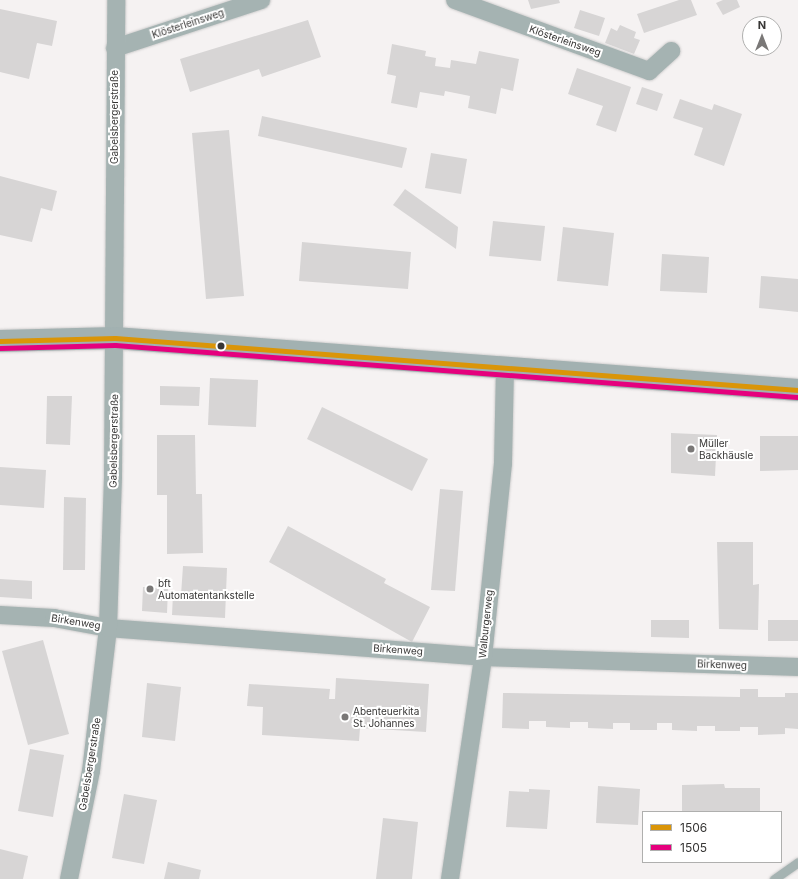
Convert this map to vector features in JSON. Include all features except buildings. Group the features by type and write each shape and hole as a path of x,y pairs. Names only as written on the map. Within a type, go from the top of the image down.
{"street":[{"name":"Gabelsbergerstraße","path":"69,879 91,771 108,628 115,338 116,0"},
{"name":"Klösterleinsweg","path":"115,48 261,0"},
{"name":"Klösterleinsweg","path":"455,0 649,71 671,51"},
{"path":"0,341 115,338 798,390"},
{"name":"Walburgerweg","path":"450,879 483,657 503,463 505,367"},
{"name":"Birkenweg","path":"0,615 54,618 108,628 483,657 798,667"}],"lane":[{"path":"774,879 798,862"}],"transit line":[{"name":"1506","path":"0,341 115,338 798,390"},
{"name":"1505","path":"0,348 115,345 797,397"}],"place":[{"name":"Müller Backhäusle","path":"691,449"},
{"name":"bft Automatentankstelle","path":"150,589"},
{"name":"Abenteuerkita St. Johannes","path":"345,717"}]}
